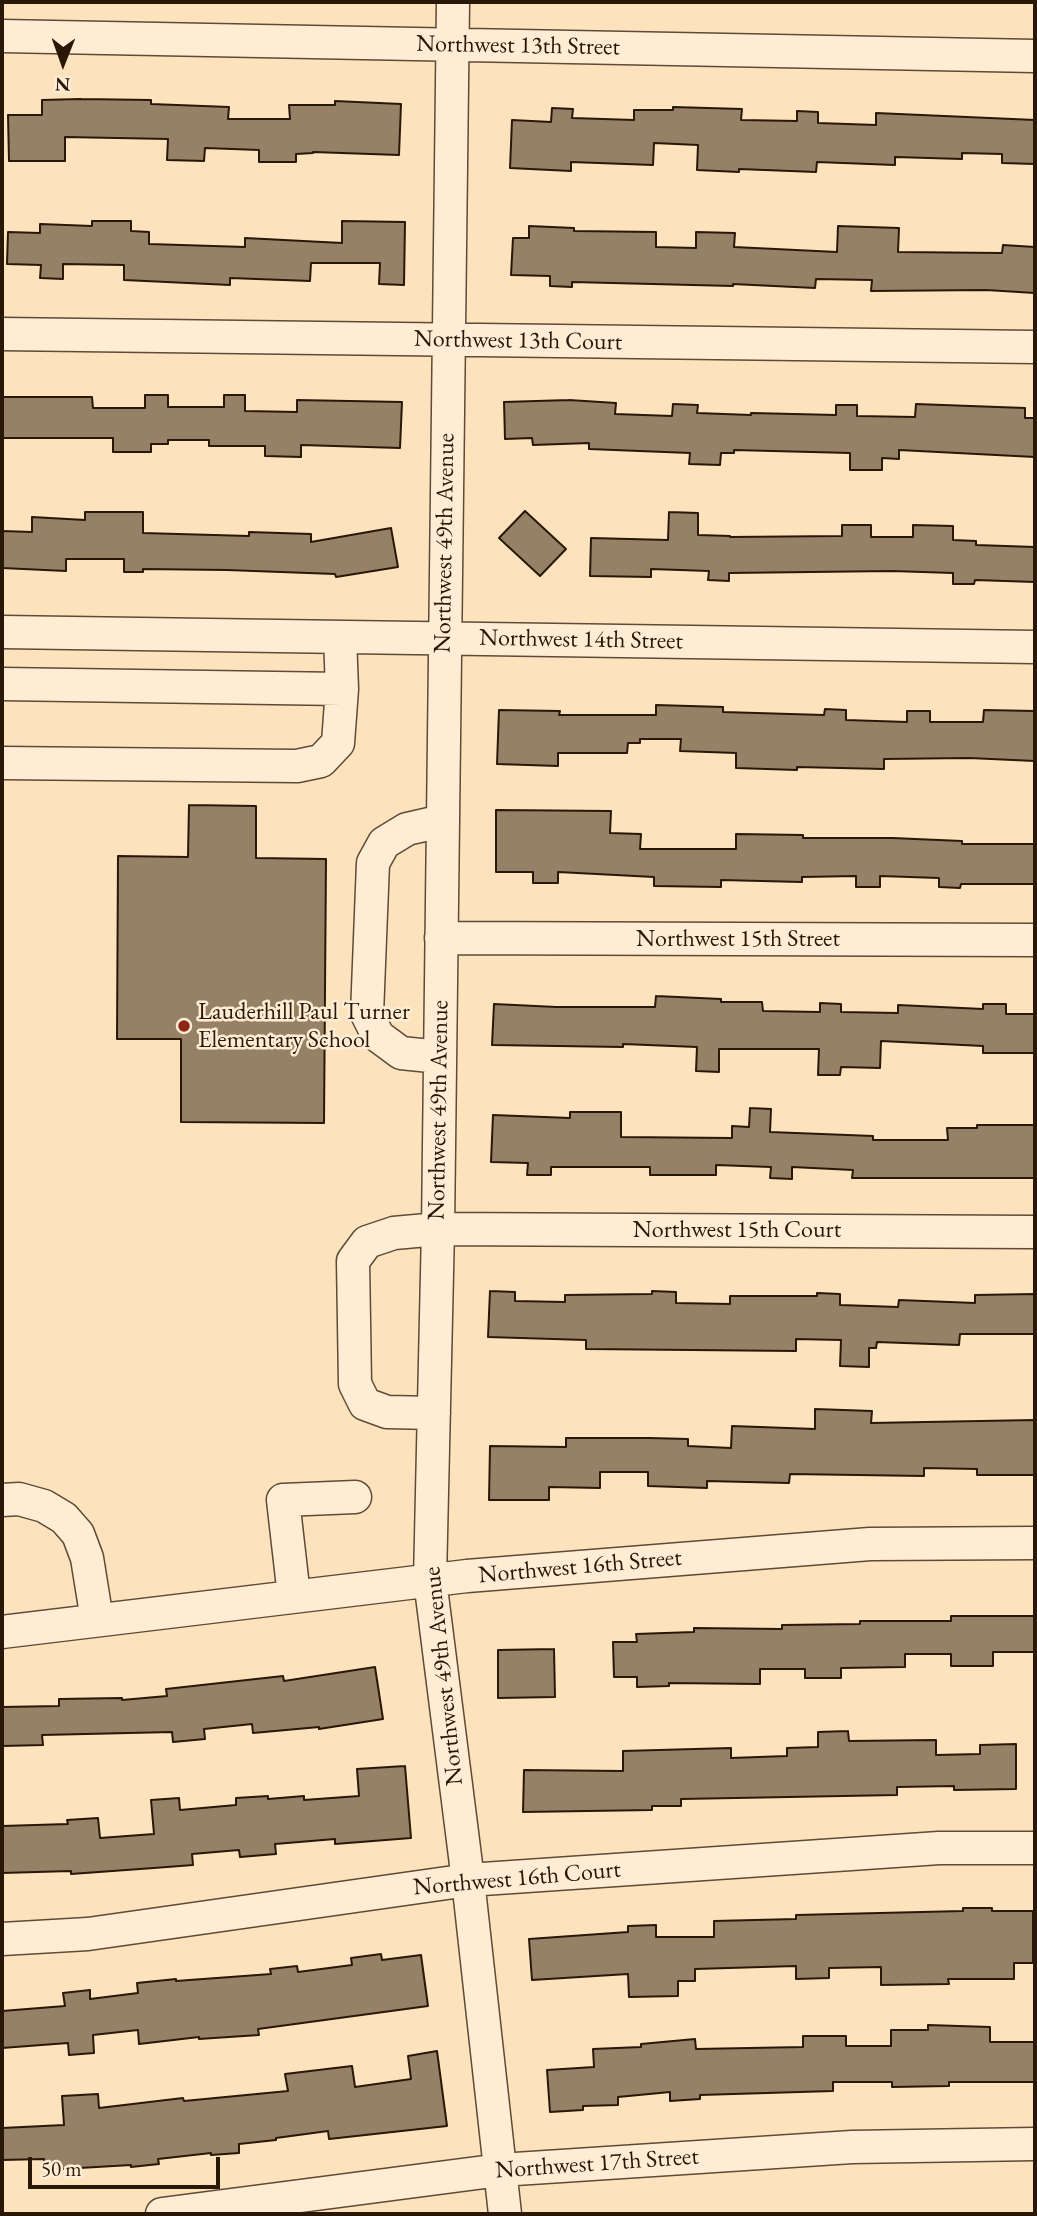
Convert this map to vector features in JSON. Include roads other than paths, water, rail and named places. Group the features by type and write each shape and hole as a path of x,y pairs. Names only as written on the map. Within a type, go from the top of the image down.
{"street":[{"name":"Northwest 49th Avenue","path":"453,2 438,1229 430,1580 468,1880 505,2214"},
{"name":"Northwest 13th Street","path":"2,36 1035,56"},
{"name":"Northwest 13th Court","path":"2,334 1035,347"},
{"name":"Northwest 14th Street","path":"2,632 1035,647"},
{"path":"2,763 297,766 321,761 338,743 342,689 340,637"},
{"path":"2,684 342,689"},
{"path":"440,1057 401,1053 378,1036 367,1014 373,863 384,843 407,829 442,821"},
{"name":"Northwest 15th Street","path":"441,938 1035,940"},
{"name":"Northwest 15th Court","path":"434,1413 387,1412 365,1404 355,1384 353,1261 367,1242 394,1233 438,1229 1035,1231"},
{"path":"294,1596 283,1500 355,1497"},
{"path":"2,1500 19,1499 44,1506 64,1518 78,1534 87,1558 97,1620"},
{"name":"Northwest 16th Street","path":"2,1632 430,1580 870,1544 1035,1543"},
{"name":"Northwest 16th Court","path":"2,1939 88,1934 468,1880 939,1848 1035,1847"},
{"name":"Northwest 17th Street","path":"162,2214 500,2170 852,2147 1035,2144"}],"place":[{"name":"Lauderhill Paul Turner Elementary School","path":"184,1026"}]}
